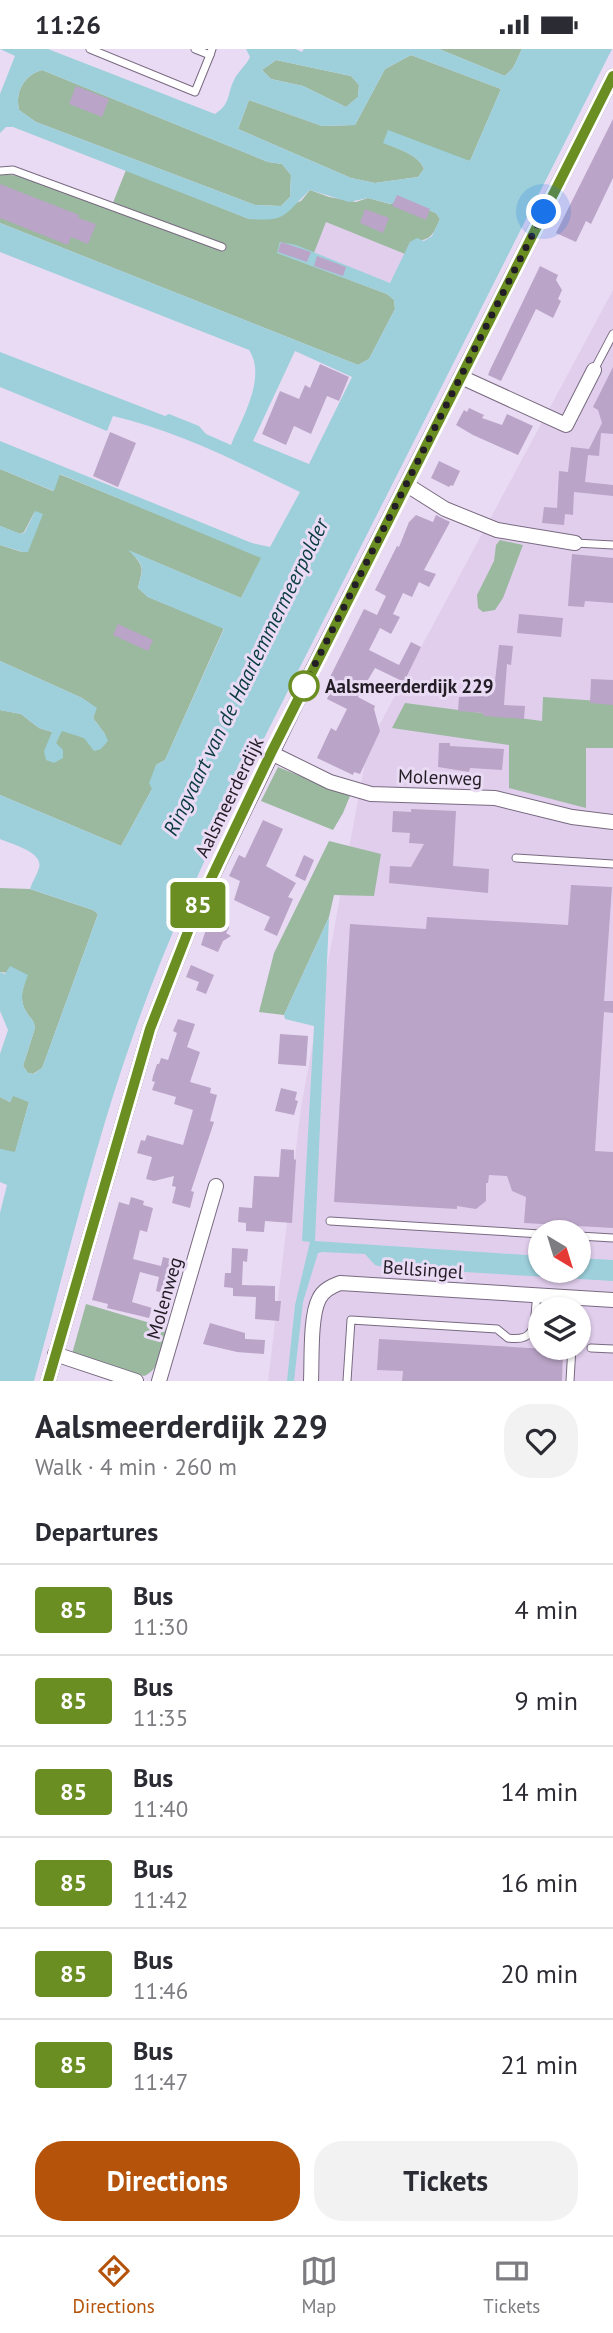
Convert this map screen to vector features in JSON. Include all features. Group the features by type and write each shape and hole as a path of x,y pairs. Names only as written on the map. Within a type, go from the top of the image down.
{"street":[{"name":"Aalsmeerderdijk","path":"48,1381 150,1029 198,906 271,753 613,76"},
{"path":"461,377 566,425 594,370"},
{"path":"407,485 445,509 498,530 575,543"},
{"name":"Molenweg","path":"271,753 330,782 371,794 495,798 572,817 613,822"},
{"name":"Molenweg","path":"159,1381 216,1186"},
{"name":"Bellsingel","path":"311,1381 315,1310 320,1297 330,1287 340,1283 613,1300"},
{"path":"55,1354 136,1381"}],"lane":[{"path":"90,49 195,92 211,52 195,49"},
{"path":"0,171 13,170 222,247"},
{"path":"594,370 613,334"},
{"path":"575,543 613,545"},
{"path":"516,857 613,864"},
{"path":"330,1220 528,1233"},
{"path":"592,1237 613,1238"},
{"path":"347,1381 351,1321 497,1329 508,1338 514,1339 528,1335"},
{"path":"591,1348 613,1349"},
{"path":"570,1381 571,1360"}],"shaded area":[{"path":"439,49 522,49 513,68 505,76"},
{"path":"411,55 501,89 470,161 384,143 417,159 424,169 418,177 375,183 351,178 238,129 249,100 322,126 355,125 385,69"},
{"path":"276,60 351,76 359,85 358,97 346,107 303,86 271,79 262,70"},
{"path":"42,70 268,162 282,164 291,175 290,197 281,206 255,205 36,122 19,110 18,97 26,80"},
{"path":"126,170 249,219 301,201 310,190 356,202 368,198 390,204 399,201 410,203 436,213 440,219 430,237 410,242 405,254 326,222 314,253 280,242 278,253 387,294 394,300 395,309 369,359 358,365 0,223 0,174 44,178 112,205"},
{"path":"326,222 405,254 390,283 314,253"},
{"path":"613,290 613,1381 268,1381 301,1107 368,746"},
{"path":"0,469 53,491 59,474 262,557 241,598 130,551 142,568 138,588 148,597 224,628 165,760 156,765 152,789 121,846 0,795 0,710 21,714 39,728 52,732 56,743 61,731 66,730 84,738 105,734 93,718 96,708 82,698 0,661 0,545 22,552 35,511 24,532 20,534 0,526"},
{"path":"500,540 523,545 503,598 495,610 483,612 478,608 477,595 494,561 496,545"},
{"path":"543,697 613,702 613,748 586,748 586,808 509,788 509,745 392,728 405,703 542,721"},
{"path":"278,767 350,796 333,830 261,801"},
{"path":"329,841 381,854 374,896 334,895 329,917 284,1015 259,1012 274,953"},
{"path":"0,888 30,889 98,914 42,1068 33,1074 28,1073 23,1066 35,1028 23,1003 22,994 27,975 0,972"},
{"path":"13,1095 29,1102 15,1153 0,1149 0,1097 10,1102"},
{"path":"86,1304 167,1328 158,1362 150,1373 144,1376 72,1354"}],"water":[{"name":"Ringvaart van de Haarlemmermeerpolder","path":"0,49 48,49 215,114 226,103 236,77 250,57 246,49 295,49 302,52 304,49 439,49 505,76 513,68 522,49 612,49 239,788 183,909 145,1002 120,1076 93,1162 34,1381 0,1381 0,1213 7,1185 0,1182 0,1149 15,1152 29,1102 13,1096 10,1102 0,1097 0,1054 8,1030 0,1011 0,972 5,974 10,966 28,975 22,999 35,1028 23,1066 28,1073 34,1074 42,1068 98,914 30,889 39,862 37,857 26,849 0,839 0,795 121,846 152,789 149,783 156,765 165,760 224,629 148,597 138,588 142,567 128,550 241,598 261,558 60,474 54,491 0,469 0,441 252,543 270,547 300,492 161,430 113,416 107,431 0,387 0,352 165,416 169,414 199,426 206,434 231,445 251,397 255,372 249,350 0,252 0,223 358,365 369,359 395,309 394,300 387,294 277,253 280,242 296,245 390,283 410,242 417,238 424,241 432,236 440,219 436,213 410,203 399,201 391,204 368,198 349,202 310,190 284,215 271,219 249,219 13,127 6,127 0,133 0,94 15,56","holes":["411,55 501,89 470,161 388,130 383,143 417,159 424,169 418,177 375,183 351,178 238,129 249,100 322,126 355,125 385,69","276,60 351,76 359,85 358,97 346,107 303,86 271,79 262,70","42,70 268,162 282,164 291,175 290,197 281,206 255,205 36,122 19,110 18,103 22,85","295,351 352,377 309,464 253,441"]},
{"path":"35,511 43,514 28,552 0,545 0,526 21,534 25,532"},
{"path":"0,661 82,698 97,708 93,718 108,741 101,749 94,751 84,738 62,731 56,743 63,750 63,758 54,763 46,760 44,751 52,732 39,728 21,714 0,710"},
{"path":"329,917 315,1241 528,1255 528,1276 382,1267 375,1265 365,1254 318,1253 303,1302 294,1381 287,1381 295,1305 310,1242 302,1241 314,1026 285,1019 284,1015"},
{"path":"592,1259 613,1260 613,1281 592,1280"}],"building":[{"path":"76,86 109,99 102,117 69,104"},
{"path":"613,119 613,178 591,224 586,221 576,242 556,233"},
{"path":"0,184 96,224 88,244 71,237 68,245 0,218"},
{"path":"397,195 430,209 426,220 392,206"},
{"path":"365,209 389,218 383,233 360,223"},
{"path":"281,242 311,252 307,262 278,252"},
{"path":"317,256 346,267 343,276 314,266"},
{"path":"540,266 558,275 556,280 562,290 558,299 561,301 553,318 536,309 501,381 488,375"},
{"path":"320,364 349,377 339,401 327,396 311,434 294,426 286,445 262,434 280,391 299,399 305,385 310,388"},
{"path":"613,367 613,434 601,433 599,456 588,455 585,482 613,485 613,496 574,492 573,515 565,514 564,525 542,523 544,507 557,508 559,471 568,472 571,447 589,449 602,423 598,410 593,407"},
{"path":"469,408 484,415 482,418 502,425 507,414 533,426 518,455 456,425 464,410 467,412"},
{"path":"110,432 136,443 118,487 93,476"},
{"path":"439,461 460,471 453,486 449,487 431,478"},
{"path":"416,515 433,522 436,515 450,522 424,570 436,574 429,587 419,582 412,597 403,593 393,614 400,617 391,634 380,628 369,650 399,665 411,642 421,647 404,682 375,668 358,697 375,706 380,731 360,774 354,772 353,775 317,758 331,728 336,731 347,709 327,699 332,688 326,685 364,609 377,615 386,596 375,590 397,546 399,547 409,522"},
{"path":"572,554 613,558 613,603 585,601 584,607 568,606"},
{"path":"519,614 563,618 561,637 517,633"},
{"path":"118,624 153,640 148,651 113,635"},
{"path":"499,645 513,646 511,665 507,664 504,705 525,706 524,719 458,711 459,697 489,696 490,681 495,681"},
{"path":"591,679 613,680 613,705 590,703"},
{"path":"439,743 504,749 502,770 470,768 469,772 438,767"},
{"path":"411,809 456,811 453,866 489,869 488,893 389,883 390,866 411,867 424,844 409,843 410,833 392,832 393,811 411,812"},
{"path":"263,820 283,829 266,866 296,883 288,897 293,899 277,936 264,930 270,917 234,900 240,881 229,876 239,855 245,858"},
{"path":"304,855 314,860 305,881 295,876"},
{"path":"571,885 612,887 604,1001 613,1001 613,1013 604,1012 595,1151 613,1152 613,1228 592,1227 592,1220 528,1220 528,1223 524,1223 526,1197 512,1191 507,1176 489,1175 486,1201 476,1209 334,1202 350,924 426,929 427,917 568,925"},
{"path":"227,912 229,928 226,933 231,936 223,941 218,952 201,945 210,917 217,920"},
{"path":"191,965 214,975 206,994 196,990 199,982 186,977"},
{"path":"178,1019 195,1024 187,1047 200,1052 190,1082 211,1088 210,1093 217,1095 210,1121 214,1122 191,1191 194,1192 190,1208 172,1203 176,1187 172,1186 174,1176 154,1181 146,1179 152,1157 137,1153 141,1140 145,1141 147,1135 183,1145 193,1110 174,1104 176,1097 152,1090 157,1064 161,1058 168,1060 177,1033 173,1031"},
{"path":"280,1034 308,1036 306,1066 278,1064"},
{"path":"281,1088 297,1092 295,1100 298,1101 294,1115 275,1111"},
{"path":"281,1149 294,1150 296,1160 292,1223 265,1221 264,1232 246,1231 246,1223 238,1222 239,1207 252,1208 254,1176 279,1177"},
{"path":"131,1197 144,1201 143,1205 153,1208 147,1232 140,1230 133,1259 161,1266 163,1257 175,1260 167,1294 156,1291 159,1277 140,1272 132,1302 152,1308 149,1318 107,1308 108,1304 92,1300 119,1202 129,1205"},
{"path":"232,1248 248,1249 247,1262 243,1261 242,1285 275,1286 275,1301 281,1301 279,1321 255,1319 256,1297 233,1296 233,1288 224,1287 225,1273 231,1273"},
{"path":"210,1323 245,1333 245,1339 265,1340 264,1354 237,1352 203,1344"},
{"path":"379,1339 528,1348 528,1360 563,1360 562,1381 402,1381 403,1371 377,1370"}],"bus line":[{"name":"85","path":"48,1381 150,1029 198,906 271,753 613,76"}],"place":[{"name":"Aalsmeerderdijk 229","path":"304,686"}],"route":[{"path":"304,686 544,212"}]}
